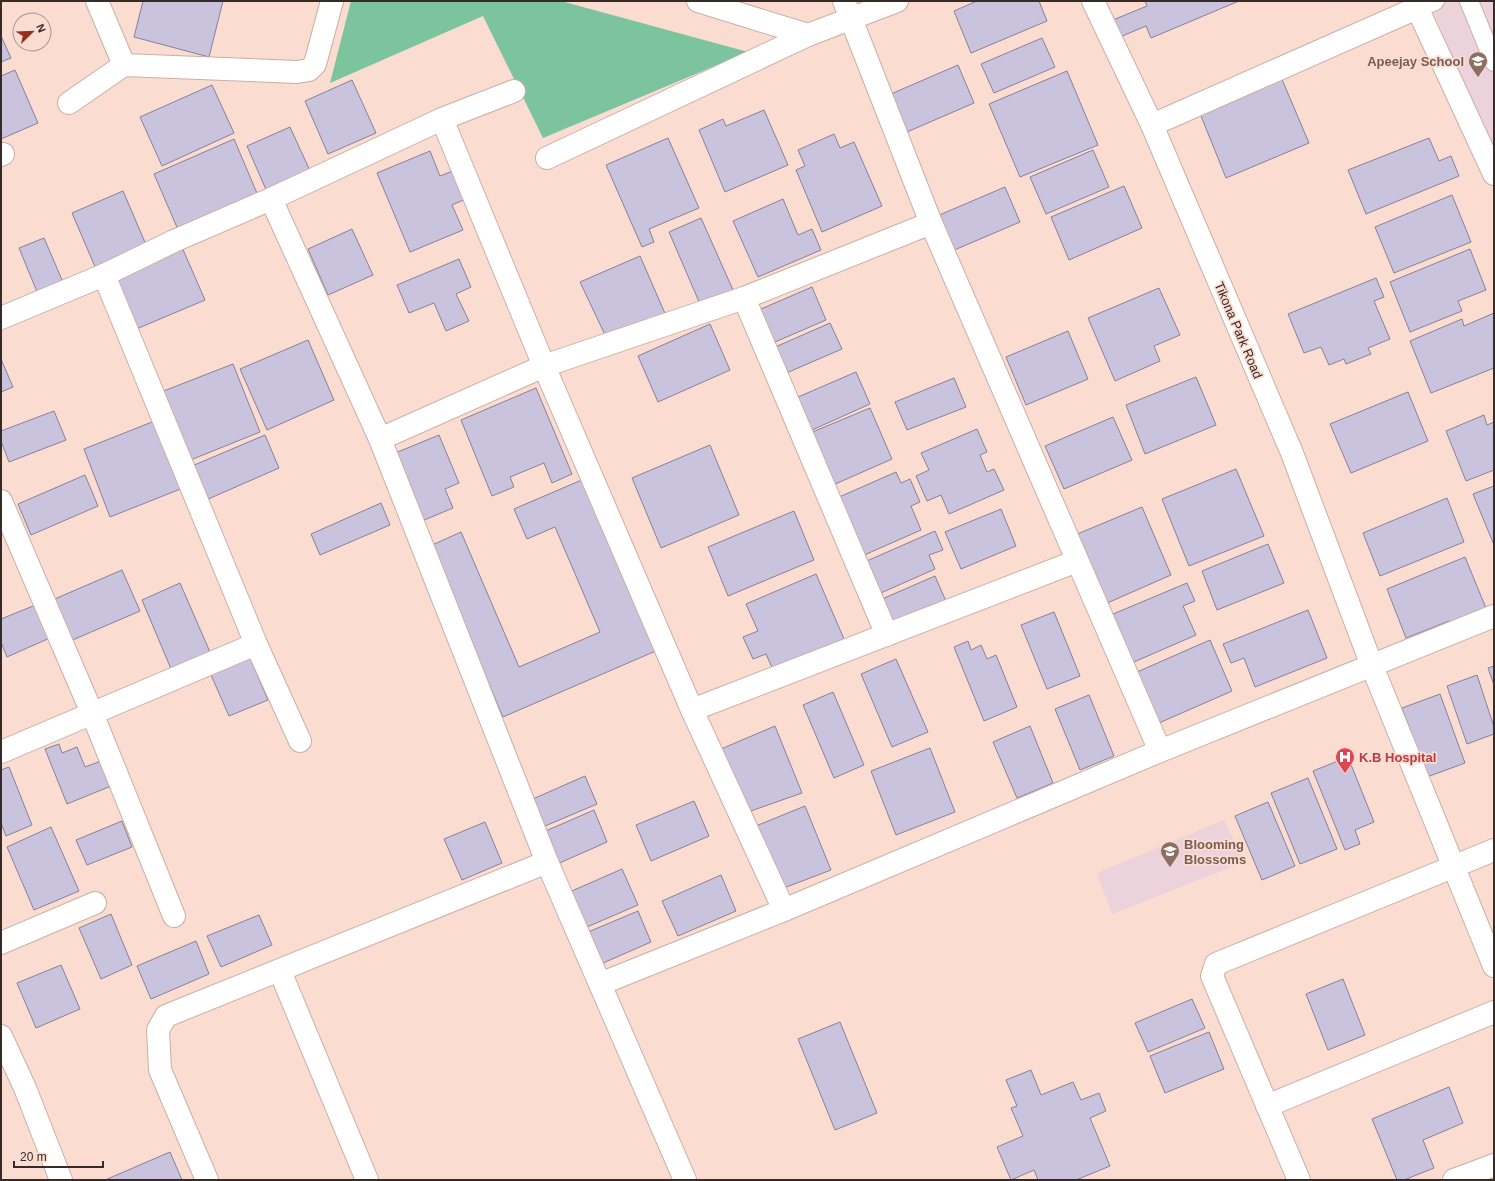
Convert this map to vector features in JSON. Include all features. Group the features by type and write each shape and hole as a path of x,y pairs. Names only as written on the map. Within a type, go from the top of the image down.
{"street":[{"path":"97,1 124,65"},
{"path":"69,103 124,65 297,72 308,70 316,64 332,1"},
{"path":"698,1 808,35"},
{"path":"547,158 808,35 847,10 897,1"},
{"name":"Tikona Park Road","path":"1093,1 1152,125 1292,453 1372,666 1494,966"},
{"path":"1152,125 1422,3 1494,174"},
{"path":"847,10 931,223 1160,751"},
{"path":"1,318 104,275 174,241 271,199 442,119 514,91"},
{"path":"442,119 544,366 692,710 784,910"},
{"path":"271,199 380,439 547,862 685,1180"},
{"path":"380,439 544,366 744,298 931,223"},
{"path":"104,275 256,644 300,741"},
{"path":"744,298 887,635"},
{"path":"1,501 92,714 174,916"},
{"path":"692,710 1077,561"},
{"path":"600,984 784,910 1160,751 1494,616"},
{"path":"1,752 256,644"},
{"path":"1299,1180 1212,976 1216,964 1494,850"},
{"path":"207,1180 160,1070 158,1030 166,1016 547,862"},
{"path":"1,943 95,903"},
{"path":"280,971 367,1180"},
{"path":"1268,1106 1494,1012"},
{"path":"1,1036 26,1088 61,1180"},
{"path":"1454,1180 1494,1165"}],"lane":[{"path":"1469,1 1494,62"}],"shaded area":[{"name":"Apeejay School","path":"1429,1 1494,1 1494,155"},
{"name":"Blooming Blossoms","path":"1224,820 1244,862 1112,914 1097,873"}],"green space":[{"path":"351,1 561,1 748,52 543,138 483,16 330,83"}],"building":[{"path":"143,1 223,1 209,57 134,37"},
{"path":"977,1 1039,1 1047,21 971,53 954,11"},
{"path":"1145,1 1239,1 1151,38 1146,26 1120,37 1113,20 1147,6"},
{"path":"1,36 11,58 1,62"},
{"path":"1042,38 1055,67 994,93 981,64"},
{"path":"958,65 974,103 900,135 884,97"},
{"path":"15,70 38,123 1,139 1,76"},
{"path":"1067,71 1098,145 1020,177 989,104"},
{"path":"1281,77 1309,143 1226,178 1199,111"},
{"path":"352,80 376,133 328,154 305,101"},
{"path":"212,85 234,133 162,166 140,117"},
{"path":"764,110 788,165 725,192 699,130 723,119 726,126"},
{"path":"290,127 311,173 267,192 247,146"},
{"path":"834,134 840,148 854,142 882,206 822,232 796,170 805,166 798,150"},
{"path":"668,138 699,208 649,229 654,242 642,247 606,165"},
{"path":"1429,138 1439,161 1451,156 1459,176 1366,214 1348,170"},
{"path":"234,139 259,198 179,232 154,174"},
{"path":"1093,150 1109,187 1046,214 1030,177"},
{"path":"430,151 440,176 455,170 468,198 452,205 463,230 410,252 377,173"},
{"path":"1124,186 1142,228 1069,260 1051,217"},
{"path":"1005,187 1020,222 952,251 937,216"},
{"path":"123,191 147,247 96,269 72,213"},
{"path":"1452,195 1471,242 1394,273 1375,227"},
{"path":"783,199 798,235 812,229 821,250 758,277 733,221"},
{"path":"701,218 733,290 700,304 669,232"},
{"path":"352,229 373,275 328,295 308,249"},
{"path":"44,238 66,289 40,299 19,248"},
{"path":"181,245 205,300 134,330 110,276"},
{"path":"1470,249 1486,290 1458,301 1462,311 1410,332 1390,282"},
{"path":"640,256 667,318 607,339 580,282"},
{"path":"459,259 471,287 456,294 469,321 446,331 434,303 409,313 397,285"},
{"path":"1376,278 1384,297 1374,301 1390,339 1368,348 1371,354 1346,364 1344,359 1329,365 1321,347 1304,353 1288,314"},
{"path":"812,287 826,320 768,345 754,312"},
{"path":"1159,288 1180,335 1154,346 1160,361 1115,381 1088,318"},
{"path":"1494,313 1494,368 1431,393 1410,341 1462,319 1464,326"},
{"path":"830,323 842,349 784,374 773,348"},
{"path":"710,324 730,370 658,402 638,356"},
{"path":"1068,331 1088,379 1026,405 1006,357"},
{"path":"308,340 334,400 267,430 240,369"},
{"path":"1,359 13,387 1,392"},
{"path":"233,364 260,432 188,461 161,392"},
{"path":"856,372 870,404 812,430 798,397"},
{"path":"1196,377 1216,425 1145,454 1126,405"},
{"path":"954,378 966,407 907,430 895,402"},
{"path":"536,388 572,474 552,483 544,463 510,477 514,487 492,496 461,420"},
{"path":"1408,392 1428,441 1351,473 1330,424"},
{"path":"870,408 892,459 833,485 810,433"},
{"path":"54,411 66,440 9,462 1,441 1,431"},
{"path":"1484,415 1487,425 1494,422 1494,470 1466,481 1446,431"},
{"path":"1113,417 1132,460 1064,489 1045,446"},
{"path":"157,420 183,488 110,517 84,449"},
{"path":"977,429 987,452 980,455 987,472 994,469 1004,490 949,514 941,495 927,501 916,476 929,470 921,453"},
{"path":"265,435 279,468 206,500 192,466"},
{"path":"439,435 459,483 445,489 453,508 417,523 388,456"},
{"path":"710,445 739,515 661,548 632,478"},
{"path":"1236,469 1264,536 1189,566 1162,499"},
{"path":"896,472 901,483 910,479 920,502 911,506 921,530 862,556 837,498"},
{"path":"85,475 98,506 31,535 18,504"},
{"path":"584,479 658,650 503,717 430,546 461,532 519,667 600,632 555,527 527,539 514,509"},
{"path":"1494,486 1494,545 1473,494"},
{"path":"1447,498 1464,542 1380,576 1363,533"},
{"path":"381,503 390,525 320,555 311,534"},
{"path":"1142,507 1171,575 1105,604 1075,535"},
{"path":"1001,509 1016,546 961,569 945,532"},
{"path":"794,511 814,560 728,596 708,547"},
{"path":"935,531 943,550 929,555 935,569 874,596 860,564"},
{"path":"1268,544 1284,583 1217,610 1202,571"},
{"path":"1465,557 1488,613 1452,628 1449,621 1406,638 1387,589"},
{"path":"122,570 140,611 68,642 50,601"},
{"path":"816,574 844,639 773,670 766,654 753,659 743,637 758,631 746,604"},
{"path":"935,576 948,606 895,628 882,599"},
{"path":"180,583 213,659 174,676 142,600"},
{"path":"1187,583 1195,601 1183,606 1196,635 1127,665 1106,617"},
{"path":"38,604 52,637 7,657 1,642 1,619"},
{"path":"1308,610 1327,658 1255,687 1244,658 1231,663 1223,644"},
{"path":"1054,612 1080,676 1047,689 1021,625"},
{"path":"1210,640 1232,691 1159,723 1137,672"},
{"path":"968,641 971,650 981,645 987,659 996,655 1017,707 984,721 954,647"},
{"path":"250,658 268,700 229,716 211,675"},
{"path":"896,659 928,732 892,747 861,674"},
{"path":"1494,666 1494,685 1488,668"},
{"path":"1477,675 1494,727 1494,734 1467,744 1447,686"},
{"path":"833,692 864,765 834,778 803,705"},
{"path":"1440,694 1465,763 1427,777 1402,708"},
{"path":"1089,695 1114,756 1080,770 1055,709"},
{"path":"775,726 802,793 745,813 721,749"},
{"path":"1030,726 1053,783 1017,798 993,742"},
{"path":"59,744 62,753 77,747 85,767 101,761 111,786 67,804 45,749"},
{"path":"930,748 955,812 896,835 871,771"},
{"path":"1348,757 1374,822 1355,830 1360,844 1345,850 1313,771"},
{"path":"9,767 32,825 6,836 1,823 1,770"},
{"path":"585,776 597,804 538,829 526,802"},
{"path":"1308,778 1337,849 1300,864 1271,793"},
{"path":"694,801 709,836 651,861 636,825"},
{"path":"1268,802 1295,866 1262,880 1235,816"},
{"path":"805,806 831,870 776,891 751,828"},
{"path":"594,810 607,842 555,865 541,833"},
{"path":"122,821 132,847 87,865 76,840"},
{"path":"485,822 502,863 462,880 444,839"},
{"path":"51,827 79,891 34,910 7,847"},
{"path":"622,869 638,905 580,930 565,894"},
{"path":"721,875 736,911 678,936 662,901"},
{"path":"638,911 651,942 594,967 581,935"},
{"path":"111,914 132,965 101,979 79,928"},
{"path":"259,915 272,945 221,967 207,936"},
{"path":"196,941 209,974 151,999 137,966"},
{"path":"61,965 80,1009 36,1028 17,983"},
{"path":"1343,979 1365,1035 1328,1050 1306,994"},
{"path":"1192,999 1205,1028 1148,1052 1135,1023"},
{"path":"840,1022 877,1113 835,1130 798,1039"},
{"path":"1209,1032 1224,1069 1165,1093 1150,1056"},
{"path":"1031,1070 1041,1095 1073,1082 1081,1100 1099,1093 1106,1111 1090,1118 1110,1166 1076,1180 1038,1180 1034,1170 1011,1180 997,1147 1023,1136 1011,1108 1017,1106 1006,1080"},
{"path":"1449,1087 1463,1123 1423,1140 1434,1168 1404,1180 1397,1180 1372,1119"},
{"path":"170,1152 182,1180 105,1180"}],"place":[{"name":"Apeejay School","path":"1478,78"},
{"name":"K.B Hospital","path":"1345,774"},
{"name":"Blooming Blossoms","path":"1170,868"}]}
